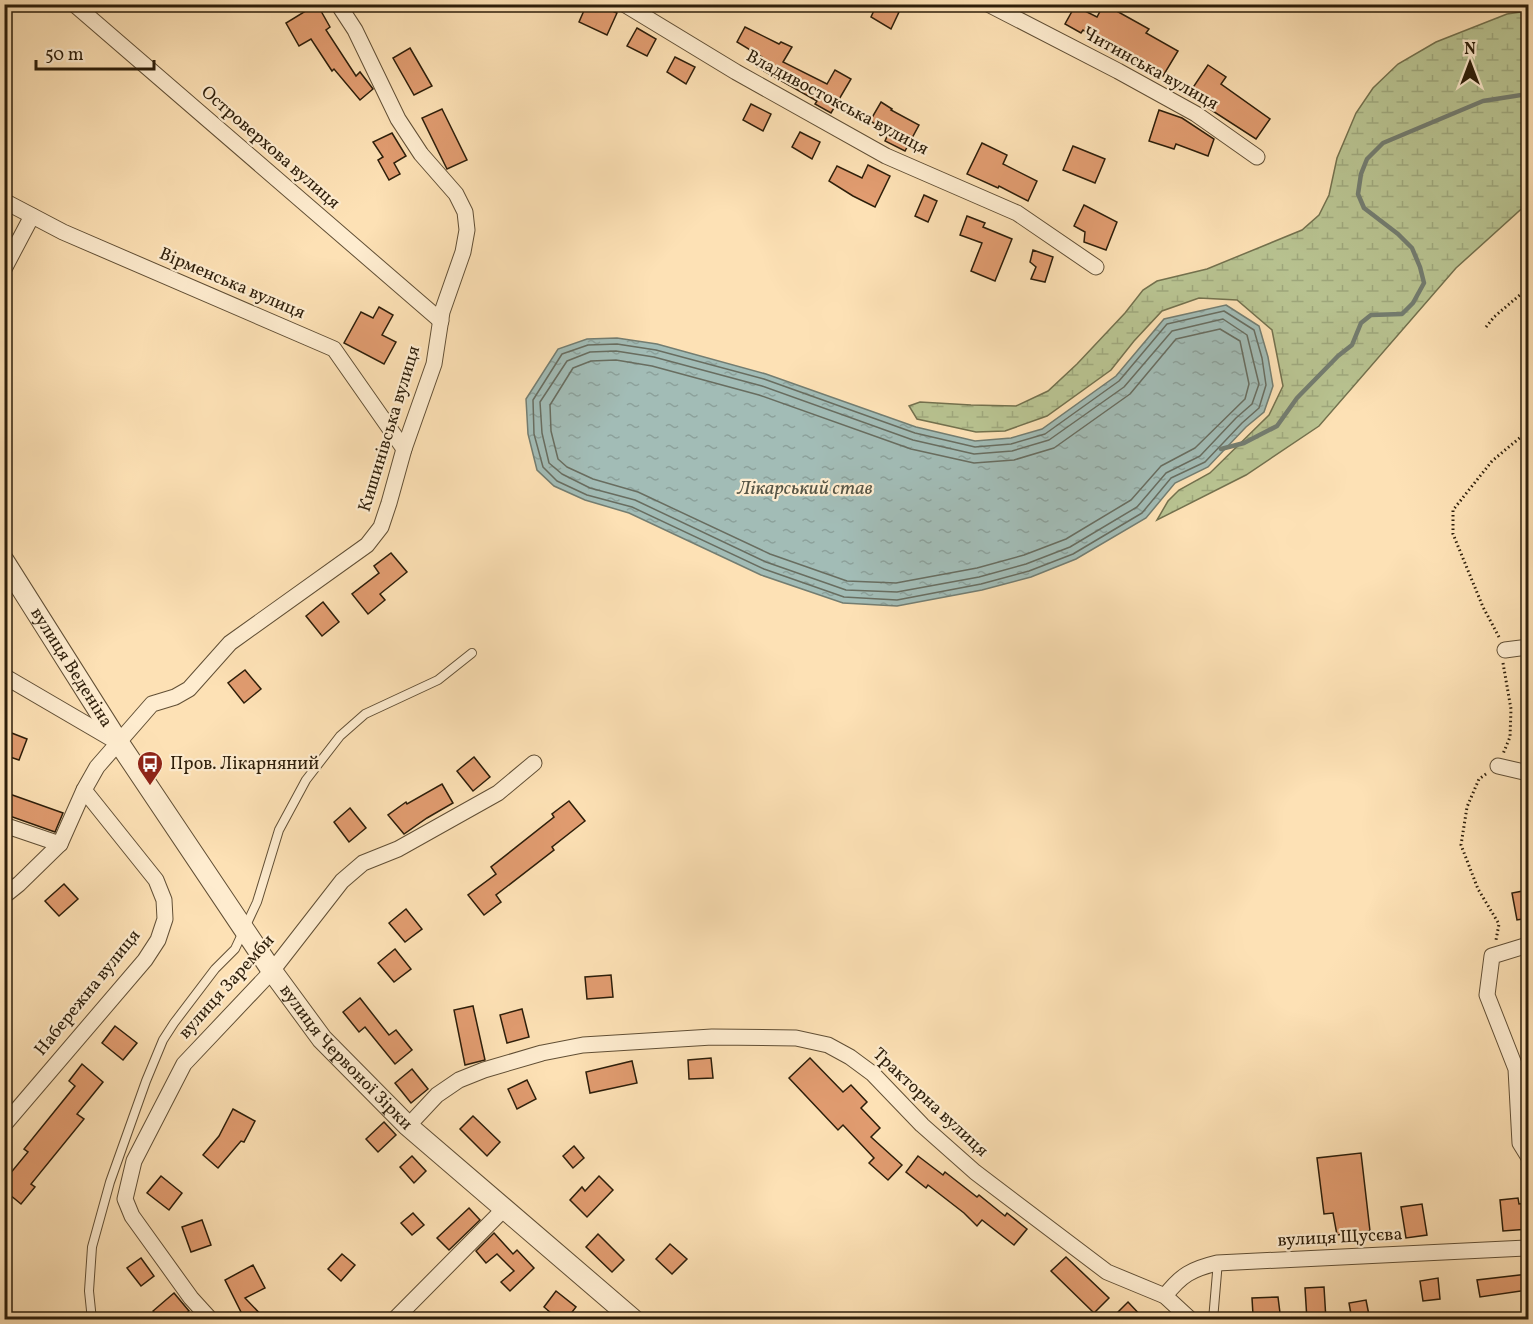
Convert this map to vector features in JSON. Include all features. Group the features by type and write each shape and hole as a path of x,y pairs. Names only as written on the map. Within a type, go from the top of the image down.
{"street":[{"name":"Островерхова вулиця","path":"74,4 441,321"},
{"name":"Кишинівська вулиця","path":"60,844 84,790 97,768 152,705 189,689 230,643 367,545 381,527 404,449 434,364 441,321 463,252 467,230 465,212 456,194 421,154 398,119 355,30 338,4"},
{"name":"Владивостокська вулиця","path":"624,4 736,72 886,156 1017,213 1096,267"},
{"name":"Читинська вулиця","path":"988,4 1196,114 1257,157"},
{"name":"Вірменська вулиця","path":"4,201 63,232 334,349 404,449"},
{"path":"4,269 32,216"},
{"name":"вулиця Веденіна","path":"4,561 120,743"},
{"path":"1505,650 1528,647"},
{"path":"4,676 120,743"},
{"name":"вулиця Червоної Зірки","path":"120,743 244,930 322,1039 408,1126 634,1320"},
{"name":"вулиця Заремби","path":"211,1320 191,1299 132,1216 125,1199 134,1161 184,1064 272,971 342,881 363,863 398,849 498,793 534,763"},
{"path":"1498,766 1528,773"},
{"name":"Набережна вулиця","path":"4,1125 145,960 158,940 165,919 164,900 156,880 84,790"},
{"path":"4,825 60,844 4,896"},
{"path":"1528,945 1492,956 1487,994 1516,1069 1523,1099 1520,1143 1528,1156"},
{"name":"Тракторна вулиця","path":"408,1126 436,1095 459,1080 542,1053 583,1045 712,1037 796,1038 828,1045 850,1057 873,1074 922,1125 975,1172 1107,1272 1165,1296 1191,1320"},
{"path":"394,1320 505,1208"},
{"name":"вулиця Щусєва","path":"1165,1296 1177,1280 1200,1267 1218,1261 1528,1248"}],"lane":[{"path":"92,1320 89,1291 92,1247 110,1182 146,1081 163,1040 174,1023 215,969 235,949 265,882 279,830 306,780 340,736 365,714 438,681 472,653"},
{"path":"1213,1320 1218,1261"}],"path":[{"path":"1486,327 1494,317 1528,288"},
{"path":"1492,956 1499,924 1478,889 1461,845 1467,807 1479,778 1498,766 1510,737 1511,710 1502,667 1505,650 1483,607 1453,534 1453,510 1492,461 1528,431"}],"green space":[{"path":"1528,11 1528,203 1456,268 1319,426 1246,475 1157,520 1168,501 1179,490 1210,473 1269,415 1283,386 1272,330 1237,300 1199,298 1162,311 1111,370 1047,416 1005,431 976,432 917,419 909,406 920,402 1016,406 1048,391 1125,313 1143,290 1157,281 1207,269 1302,230 1319,215 1329,195 1337,158 1356,113 1373,88 1398,64 1436,42 1507,14"}],"water":[{"name":"Лікарський став","path":"1226,305 1259,326 1273,386 1264,412 1246,427 1208,467 1175,483 1146,518 1076,559 1031,577 982,590 897,606 843,603 761,575 629,513 585,500 554,486 537,470 528,434 526,399 558,349 587,339 617,338 657,344 766,374 916,427 975,441 1011,438 1042,429 1116,376 1164,319"}],"building":[{"path":"317,4 330,27 326,30 356,76 360,72 373,89 360,100 334,69 332,71 311,39 299,46 286,23"},
{"path":"596,4 617,13 607,35 579,22 586,6 595,11"},
{"path":"877,4 884,4 899,12 891,29 871,17"},
{"path":"1104,4 1149,29 1146,33 1178,51 1163,76 1083,30 1081,33 1065,24 1075,6 1097,17"},
{"path":"745,27 779,44 781,42 792,47 783,62 827,84 835,70 851,79 831,113 815,104 817,101 757,67 762,57 737,42"},
{"path":"637,28 656,39 647,56 627,46"},
{"path":"410,48 432,86 414,95 393,58"},
{"path":"675,57 695,67 686,84 667,72"},
{"path":"1208,65 1226,77 1221,84 1270,119 1256,139 1188,95"},
{"path":"881,102 919,125 905,151 885,141 889,132 870,121"},
{"path":"751,104 771,114 763,131 743,120"},
{"path":"442,109 467,160 447,169 422,118"},
{"path":"1159,110 1182,118 1214,139 1208,156 1176,144 1174,149 1149,141"},
{"path":"800,132 820,142 812,159 792,147"},
{"path":"392,133 406,156 394,163 400,174 389,180 378,160 383,157 373,142"},
{"path":"982,143 1007,155 1003,164 1037,181 1028,201 999,186 998,188 967,174"},
{"path":"1073,146 1105,159 1095,183 1063,170"},
{"path":"868,165 890,176 875,207 829,181 837,166 862,178"},
{"path":"924,195 937,201 928,222 915,216"},
{"path":"1084,205 1117,222 1106,250 1084,242 1085,232 1074,226"},
{"path":"967,216 985,223 983,227 1012,239 995,281 971,271 982,243 960,235"},
{"path":"1033,250 1053,257 1045,282 1031,279 1036,267 1030,262"},
{"path":"379,307 393,315 382,335 396,342 384,364 344,343 361,312 373,318"},
{"path":"391,553 407,572 380,594 385,600 368,614 352,594 379,573 374,566"},
{"path":"323,602 339,622 322,636 306,616"},
{"path":"245,670 261,689 244,703 228,683"},
{"path":"4,730 27,739 19,760 4,755"},
{"path":"474,757 490,777 473,791 457,771"},
{"path":"442,784 453,803 404,834 388,815 406,802 407,804"},
{"path":"4,792 63,813 55,832 4,814"},
{"path":"569,801 585,821 552,847 554,850 496,895 501,902 484,915 468,895 496,874 491,867 554,817 552,814"},
{"path":"350,808 366,828 349,842 334,822"},
{"path":"64,884 78,899 59,916 45,901"},
{"path":"1528,890 1528,918 1517,920 1512,893"},
{"path":"406,909 422,929 405,942 389,923"},
{"path":"395,949 411,969 394,982 378,963"},
{"path":"611,975 613,997 587,999 585,977"},
{"path":"360,998 389,1035 396,1030 412,1050 395,1064 365,1027 359,1032 343,1012"},
{"path":"473,1006 485,1060 465,1065 454,1010"},
{"path":"522,1009 529,1037 507,1043 500,1015"},
{"path":"115,1026 137,1043 123,1060 102,1043"},
{"path":"711,1058 713,1078 689,1079 688,1060"},
{"path":"810,1058 843,1092 851,1085 867,1102 861,1108 880,1128 871,1137 902,1165 888,1180 869,1163 874,1158 843,1125 838,1130 789,1078"},
{"path":"632,1061 637,1083 590,1093 586,1072"},
{"path":"82,1064 103,1082 77,1114 84,1119 31,1184 35,1187 21,1204 4,1190 4,1181 28,1152 24,1149 75,1086 69,1081"},
{"path":"412,1069 428,1089 411,1103 395,1083"},
{"path":"527,1080 536,1099 517,1109 508,1089"},
{"path":"233,1109 255,1121 244,1142 241,1141 218,1168 203,1155 219,1136"},
{"path":"473,1116 500,1142 487,1156 460,1129"},
{"path":"384,1122 396,1135 378,1152 366,1139"},
{"path":"574,1146 584,1158 573,1168 563,1156"},
{"path":"1361,1153 1370,1231 1337,1235 1333,1213 1324,1214 1317,1158"},
{"path":"412,1156 426,1171 414,1183 400,1167"},
{"path":"918,1156 943,1175 945,1172 977,1197 979,1195 1005,1216 1007,1213 1027,1229 1014,1245 982,1220 977,1226 928,1185 926,1188 906,1172"},
{"path":"161,1176 182,1193 169,1210 147,1193"},
{"path":"599,1176 613,1190 587,1217 570,1200 582,1187 585,1191"},
{"path":"1518,1198 1519,1204 1528,1203 1528,1229 1503,1231 1500,1200"},
{"path":"1422,1204 1427,1235 1406,1238 1401,1207"},
{"path":"469,1208 480,1220 449,1250 437,1238"},
{"path":"413,1213 424,1225 412,1235 401,1223"},
{"path":"202,1220 211,1245 191,1252 182,1227"},
{"path":"494,1233 513,1254 517,1250 534,1268 510,1291 501,1282 514,1271 497,1254 486,1263 476,1251"},
{"path":"598,1234 624,1260 612,1272 586,1247"},
{"path":"670,1244 687,1259 672,1274 656,1259"},
{"path":"342,1254 355,1265 341,1281 328,1269"},
{"path":"1066,1257 1109,1298 1094,1313 1051,1271"},
{"path":"141,1258 154,1276 141,1286 127,1268"},
{"path":"253,1265 265,1288 245,1298 266,1320 245,1320 225,1280"},
{"path":"1528,1274 1528,1290 1480,1297 1477,1280"},
{"path":"1438,1278 1440,1299 1423,1301 1420,1281"},
{"path":"1324,1287 1326,1320 1307,1320 1305,1288"},
{"path":"556,1291 576,1307 566,1320 559,1320 544,1307"},
{"path":"174,1293 189,1311 179,1320 160,1320 153,1311"},
{"path":"1278,1297 1280,1313 1253,1315 1252,1298"},
{"path":"1366,1300 1370,1320 1352,1320 1349,1303"},
{"path":"1128,1302 1145,1320 1110,1320"}],"waterway":[{"path":"1221,449 1244,443 1277,426 1297,398 1352,345 1361,323 1371,315 1402,314 1413,303 1424,283 1412,248 1364,208 1358,194 1361,174 1367,159 1383,143 1483,101 1528,94"}],"place":[{"name":"Пров. Лікарняний","path":"150,787"}]}
